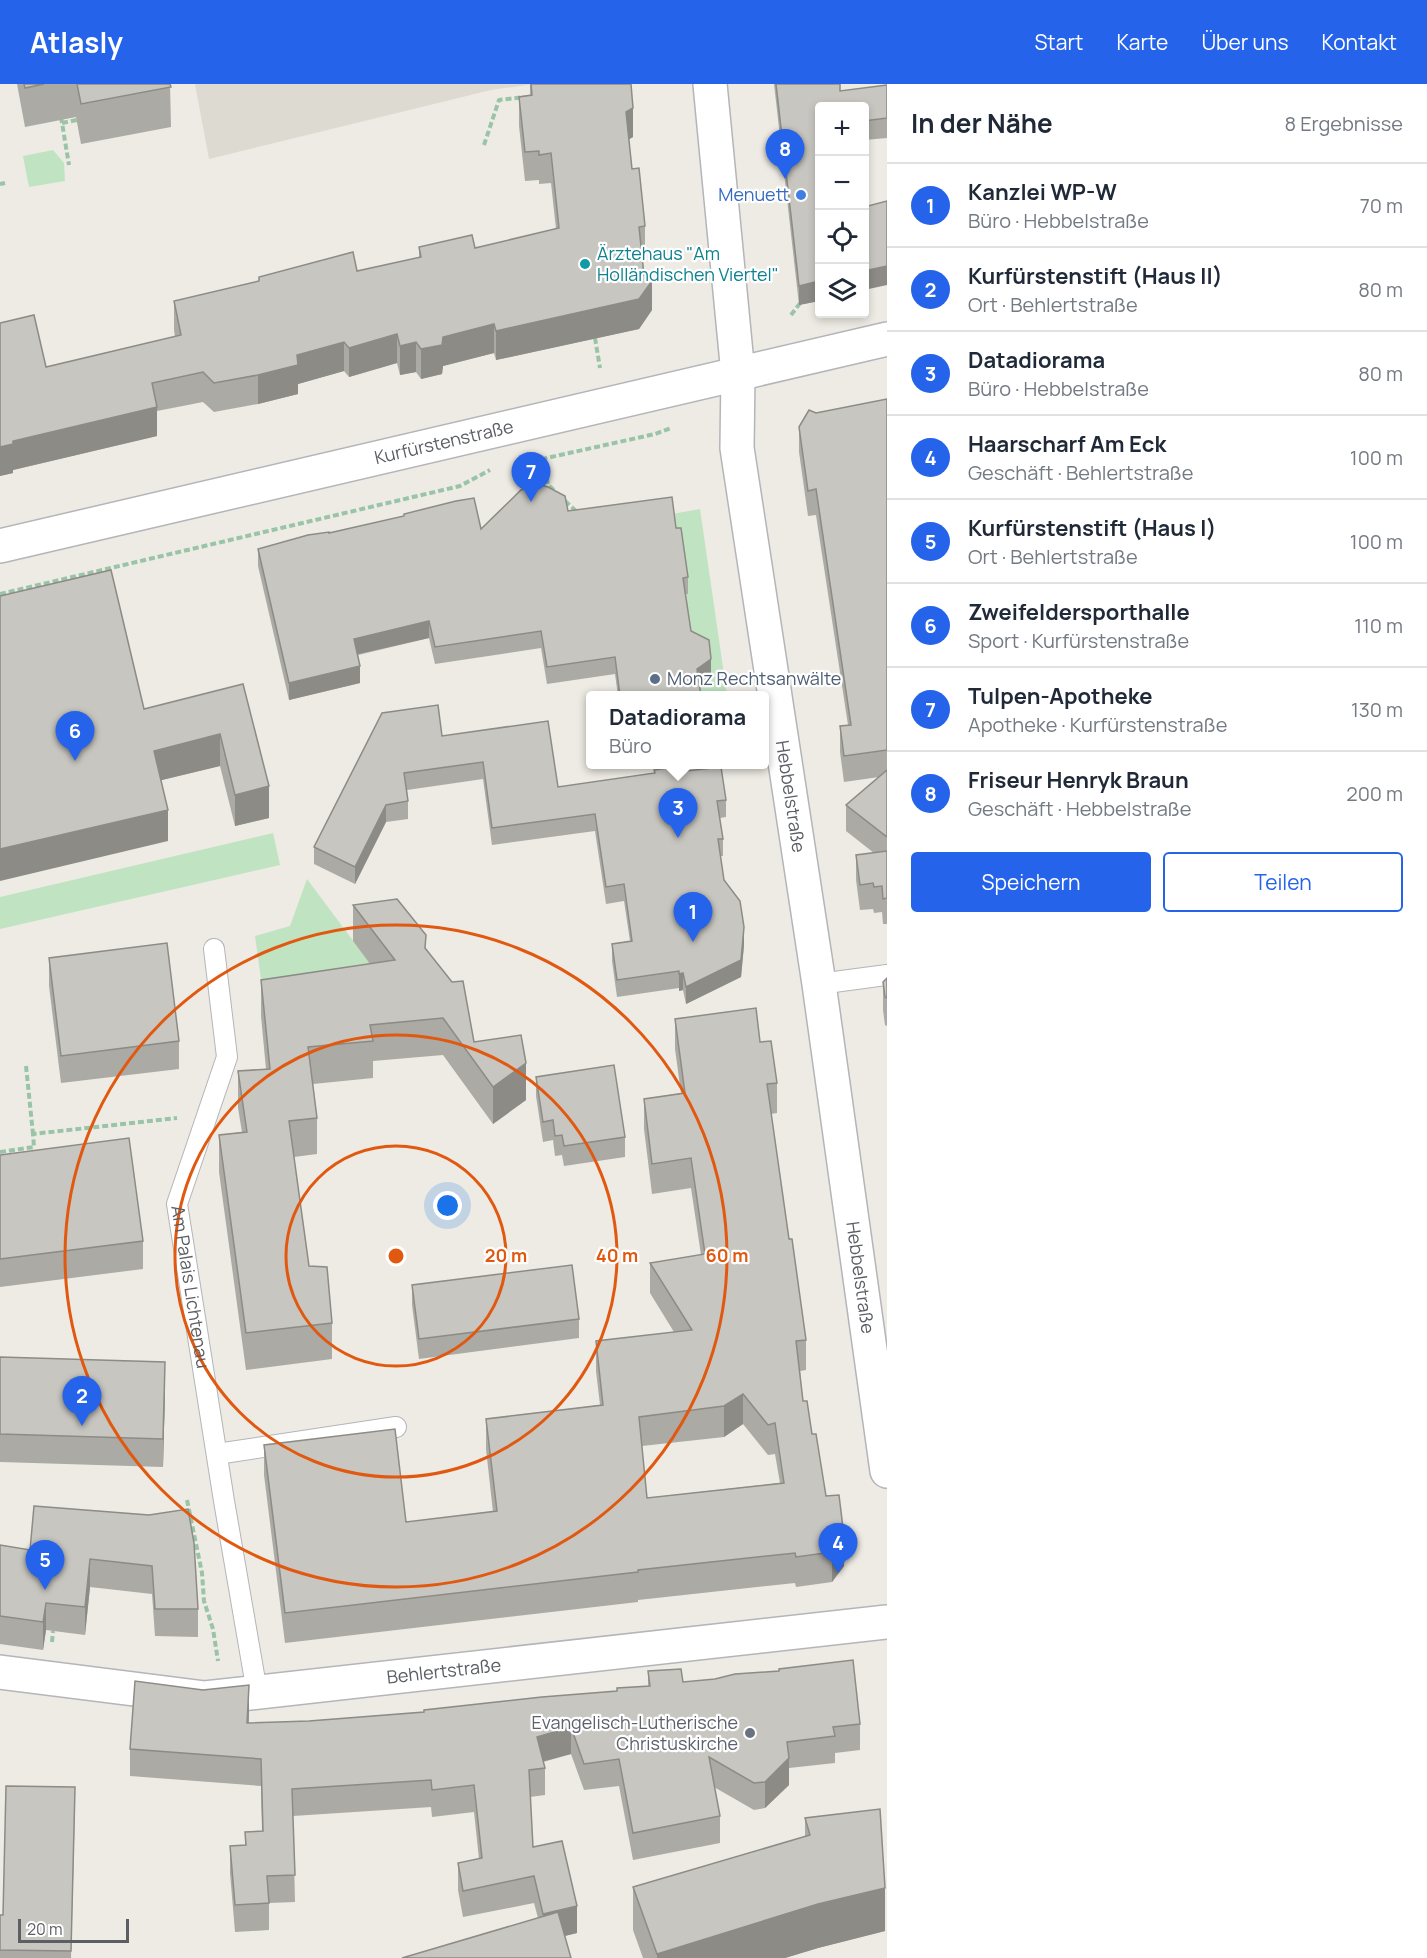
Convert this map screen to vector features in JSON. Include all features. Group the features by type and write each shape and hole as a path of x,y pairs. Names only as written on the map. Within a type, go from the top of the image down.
{"street":[{"name":"Hebbelstraße","path":"710,84 738,374 737,448 819,984 887,1471"},
{"name":"Kurfürstenstraße","path":"0,546 887,339"},
{"name":"Behlertstraße","path":"0,1672 205,1698 887,1622"}],"lane":[{"name":"Am Palais Lichtenau","path":"214,949 227,1057 177,1204 257,1692"},
{"path":"819,984 887,975"},
{"path":"217,1454 396,1426"}],"path":[{"path":"484,145 499,99 534,95"},
{"path":"60,112 69,165"},
{"path":"62,123 76,120"},
{"path":"791,315 801,302"},
{"path":"595,338 600,368"},
{"path":"513,466 673,428"},
{"path":"544,460 548,485 556,492"},
{"path":"0,594 460,486 492,469"},
{"path":"564,500 579,515"},
{"path":"0,1152 34,1148 26,1066"},
{"path":"33,1134 149,1122"},
{"path":"187,1500 202,1573 204,1601 213,1629 223,1696"}],"shaded area":[{"path":"195,84 534,84 491,90 209,159"}],"green space":[{"path":"53,150 64,163 65,181 29,187 23,156"},
{"path":"700,509 726,691 697,691 683,595 688,593 681,546 672,514"},
{"path":"273,833 280,865 0,929 0,897"},
{"path":"307,879 395,997 265,1008 255,936 290,926"}],"building":[{"path":"24,84 44,84 25,88"},
{"path":"77,84 170,84 171,87 81,104"},
{"path":"531,84 631,84 633,108 626,112 632,169 639,168 645,226 639,227 644,275 652,281 639,299 496,331 494,324 443,337 442,345 421,349 416,342 400,346 397,334 349,348 344,342 297,355 298,365 258,375 214,383 203,372 152,383 157,407 13,441 13,444 0,447 0,323 34,315 46,367 181,335 174,301 259,281 259,277 353,252 357,271 421,257 419,247 472,235 475,248 559,228 551,153 539,155 539,151 525,152 519,97 532,95"},
{"path":"776,84 840,84 840,91 887,85 887,118 869,120 869,102 815,102 815,282 799,286"},
{"path":"887,201 887,266 869,270 869,210 869,206"},
{"path":"887,399 887,750 844,756 840,726 851,725 816,489 808,491 799,427 809,410 816,413"},
{"path":"537,484 548,487 565,496 568,511 672,497 676,528 681,528 688,577 683,578 691,631 709,640 711,659 697,669 700,691 619,691 615,657 547,667 541,631 435,647 429,621 354,639 360,666 289,683 258,549 308,535 329,533 474,498 481,529 521,490"},
{"path":"111,570 144,709 243,684 269,786 235,795 220,734 154,751 168,810 0,849 0,596"},
{"path":"438,705 442,736 548,721 558,787 655,773 654,770 660,769 686,769 686,771 721,769 726,800 717,801 723,839 718,839 724,880 740,901 744,927 741,960 686,987 683,973 679,974 679,971 617,980 612,944 632,941 624,884 606,887 595,814 492,828 483,762 404,773 408,801 386,805 355,867 314,847 382,713"},
{"path":"887,770 887,837 846,805"},
{"path":"887,851 887,898 883,899 882,886 874,887 873,883 860,885 856,855"},
{"path":"397,899 426,935 425,948 452,982 463,981 474,1042 521,1035 526,1063 493,1087 443,1018 370,1025 373,1041 308,1047 317,1118 289,1121 309,1266 327,1267 332,1323 246,1333 219,1135 247,1132 238,1071 270,1069 261,980 395,960 353,905"},
{"path":"167,943 179,1041 61,1056 49,958"},
{"path":"887,978 887,998 883,982"},
{"path":"756,1008 760,1042 771,1041 777,1083 767,1084 806,1340 796,1341 803,1401 807,1401 812,1434 816,1434 826,1496 839,1495 844,1536 832,1552 796,1557 795,1553 638,1570 638,1572 285,1613 264,1445 395,1429 406,1522 497,1511 486,1419 603,1405 596,1341 692,1330 650,1263 705,1254 691,1158 652,1164 644,1099 685,1093 675,1019","holes":["743,1394 768,1425 775,1423 784,1483 647,1498 639,1417 724,1406"]},
{"path":"614,1065 625,1137 564,1146 562,1135 555,1136 553,1120 543,1122 536,1077"},
{"path":"129,1138 143,1241 0,1259 0,1155"},
{"path":"572,1265 579,1319 419,1339 412,1285"},
{"path":"0,1357 165,1362 163,1439 0,1434"},
{"path":"34,1506 149,1515 188,1509 194,1543 198,1609 155,1609 152,1566 90,1559 85,1607 46,1603 43,1622 0,1616 0,1545 30,1550"},
{"path":"853,1660 860,1724 833,1727 835,1736 787,1742 789,1758 765,1782 754,1783 709,1757 720,1816 633,1833 619,1759 584,1764 571,1727 537,1737 545,1768 529,1770 533,1847 562,1841 577,1906 543,1914 534,1876 463,1891 458,1863 482,1858 474,1785 432,1790 431,1780 292,1789 295,1875 267,1876 269,1903 235,1905 230,1846 246,1845 245,1832 263,1831 261,1759 130,1749 135,1681 203,1690 249,1685 247,1723 309,1721 424,1712 424,1710 542,1697 617,1691 617,1688 650,1686 648,1671 681,1669 683,1682"},
{"path":"6,1786 75,1787 71,1951 0,1950"},
{"path":"880,1809 885,1888 818,1904 657,1954 633,1887 810,1835 805,1818"},
{"path":"558,1912 571,1958 402,1958"}],"place":[{"name":"Friseur Henryk Braun","path":"785,179"},
{"name":"Menuett","path":"801,195"},
{"name":"Ärztehaus \"Am Holländischen Viertel\"","path":"585,264"},
{"name":"Tulpen-Apotheke","path":"531,502"},
{"name":"Monz Rechtsanwälte","path":"655,679"},
{"name":"Zweifeldersporthalle","path":"75,761"},
{"name":"Datadiorama","path":"678,838"},
{"name":"Kanzlei WP-W","path":"693,942"},
{"name":"Kurfürstenstift (Haus II)","path":"82,1426"},
{"name":"Haarscharf Am Eck","path":"838,1573"},
{"name":"Kurfürstenstift (Haus I)","path":"45,1590"},
{"name":"Evangelisch-Lutherische Christuskirche","path":"750,1733"}]}
